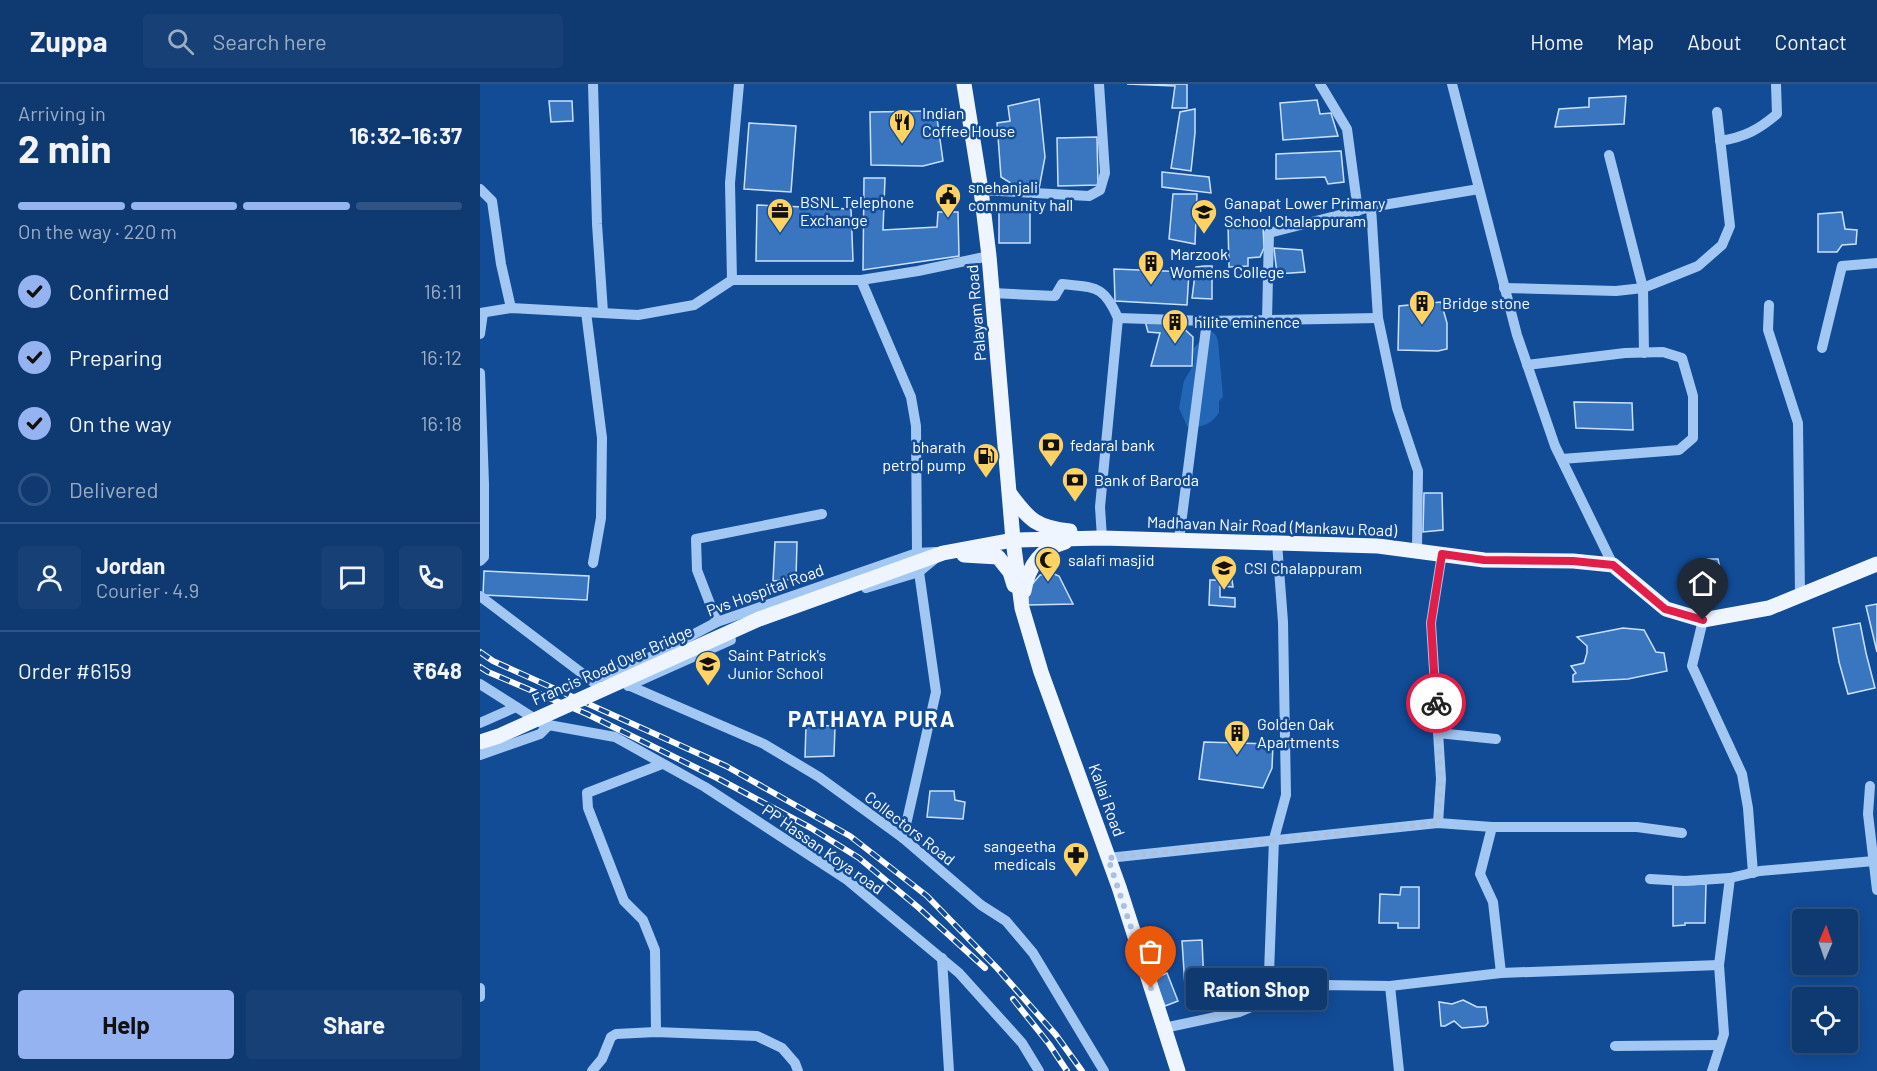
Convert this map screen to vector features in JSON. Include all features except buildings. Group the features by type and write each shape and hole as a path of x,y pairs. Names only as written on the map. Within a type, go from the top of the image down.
{"main road":[{"name":"Palayam Road","path":"964,84 989,256 1013,540"},
{"path":"1010,494 1027,517 1038,525 1053,530 1102,538"},
{"name":"Madhavan Nair Road (Mankavu Road)","path":"759,619 949,552 1013,540 1102,538 1378,546 1484,560 1573,561 1613,565"},
{"path":"1022,608 1030,567 1041,554 1053,546 1079,539"},
{"name":"Kallai Road","path":"1013,540 1022,608 1041,672 1108,858 1178,1071"},
{"path":"949,552 998,557 1010,572 1022,608"},
{"path":"1613,565 1665,609 1703,620 1768,608 1877,564"},
{"name":"Francis Road Over Bridge","path":"480,742 499,736 759,619"}],"street":[{"path":"593,84 597,224 603,312"},
{"path":"732,280 730,183 739,84"},
{"path":"981,190 1089,196 1100,190 1105,172 1099,84"},
{"path":"1320,84 1347,129 1358,211"},
{"path":"1452,84 1504,288 1527,365 1555,446 1613,565"},
{"path":"1720,141 1740,138 1760,128 1777,114 1776,84"},
{"path":"1504,288 1616,291 1643,288 1698,266 1722,245 1730,226 1717,112"},
{"path":"1609,155 1643,288 1644,353"},
{"path":"480,189 492,201 501,264 511,308"},
{"path":"1267,320 1269,233 1371,207 1479,189"},
{"path":"1371,207 1378,318 1397,408 1419,471 1417,551"},
{"path":"480,334 482,313 511,308 638,315 694,305 732,280 861,280 989,256"},
{"path":"1822,348 1842,266 1877,263"},
{"path":"861,280 910,397 916,426 918,553"},
{"path":"992,293 1055,296 1062,284 1098,288 1110,300 1118,318 1100,507 1102,538"},
{"path":"1769,304 1768,330 1798,423 1800,595"},
{"path":"586,312 602,438 601,518 593,563"},
{"path":"1118,318 1207,321 1378,318"},
{"path":"1179,540 1207,321"},
{"path":"1527,365 1625,353 1663,352 1682,358 1693,396 1693,438 1678,450 1562,459"},
{"path":"480,373 484,484 484,557 480,561"},
{"path":"717,622 697,570 696,540 822,514"},
{"path":"1268,1000 1274,839 1286,795 1283,622 1277,543"},
{"name":"Pvs Hospital Road","path":"591,680 643,661 717,622 918,553 949,552"},
{"name":"Pvs Hospital Road","path":"480,596 601,689 630,686 769,622 836,597 919,572 949,552"},
{"path":"1438,823 1441,779 1431,623 1442,554"},
{"path":"903,838 936,692 919,572"},
{"path":"1703,620 1692,666 1742,774 1748,808 1753,873"},
{"path":"480,684 546,725 540,734 480,755"},
{"name":"Collectors Road","path":"630,686 764,744 819,777 903,838 981,905 1006,921 1033,953 1104,1071"},
{"path":"480,723 516,707"},
{"name":"PP Hassan Koya road","path":"546,725 615,738 705,787 846,879 959,973 1022,1043 1039,1071"},
{"path":"1438,733 1496,739"},
{"path":"656,1032 655,950 643,920 624,901 588,808 587,793 662,764"},
{"path":"1870,786 1868,814 1877,890"},
{"path":"1108,858 1438,823 1491,827 1637,827 1682,833"},
{"path":"1491,827 1480,874 1493,902 1501,973"},
{"path":"1650,879 1685,881 1730,878 1753,873 1874,861"},
{"path":"1712,1071 1724,1034 1719,965 1730,878"},
{"path":"942,958 949,1071"},
{"path":"1164,1028 1239,1012 1295,989 1323,985 1390,986 1501,973 1719,965"},
{"path":"1390,986 1399,1071"},
{"path":"480,988 480,997"},
{"path":"592,1071 602,1059 611,1037 616,1034 656,1032 757,1036 783,1048 795,1063 798,1071"},
{"path":"1616,1046 1720,1046"}],"shaded area":[{"path":"1206,331 1214,333 1218,341 1223,397 1219,401 1217,416 1201,426 1191,427 1187,426 1179,408 1184,381 1194,364 1193,349 1205,336"}],"railway":[{"path":"480,652 493,661 726,766 850,836 927,896 997,968 1056,1035 1082,1071"},
{"path":"480,667 587,714 717,778 811,828 859,858 985,968"},
{"path":"1013,999 1049,1044 1067,1071"}],"way so far":[{"path":"1151,988 1108,858 1438,823 1441,779 1436,703"}],"place":[{"name":"Indian Coffee House","path":"902,145"},
{"name":"snehanjali community hall","path":"948,219"},
{"name":"BSNL Telephone Exchange","path":"780,234"},
{"name":"Ganapat Lower Primary School Chalappuram","path":"1204,235"},
{"name":"Marzook Womens College","path":"1151,286"},
{"name":"Bridge stone","path":"1422,326"},
{"name":"hilite eminence","path":"1175,345"},
{"name":"fedaral bank","path":"1051,468"},
{"name":"bharath petrol pump","path":"986,479"},
{"name":"Bank of Baroda","path":"1075,503"},
{"name":"salafi masjid","path":"1048,583"},
{"name":"CSI Chalappuram","path":"1224,591"},
{"name":"Saint Patrick's Junior School","path":"708,687"},
{"name":"Golden Oak Apartments","path":"1237,756"},
{"name":"sangeetha medicals","path":"1076,878"},
{"name":"Ration Shop","path":"1151,988"}],"district":[{"name":"PATHAYA PURA","path":"872,719"}],"route":[{"path":"1436,703 1431,623 1442,554 1484,560 1573,561 1613,565 1665,609 1703,620"}]}
